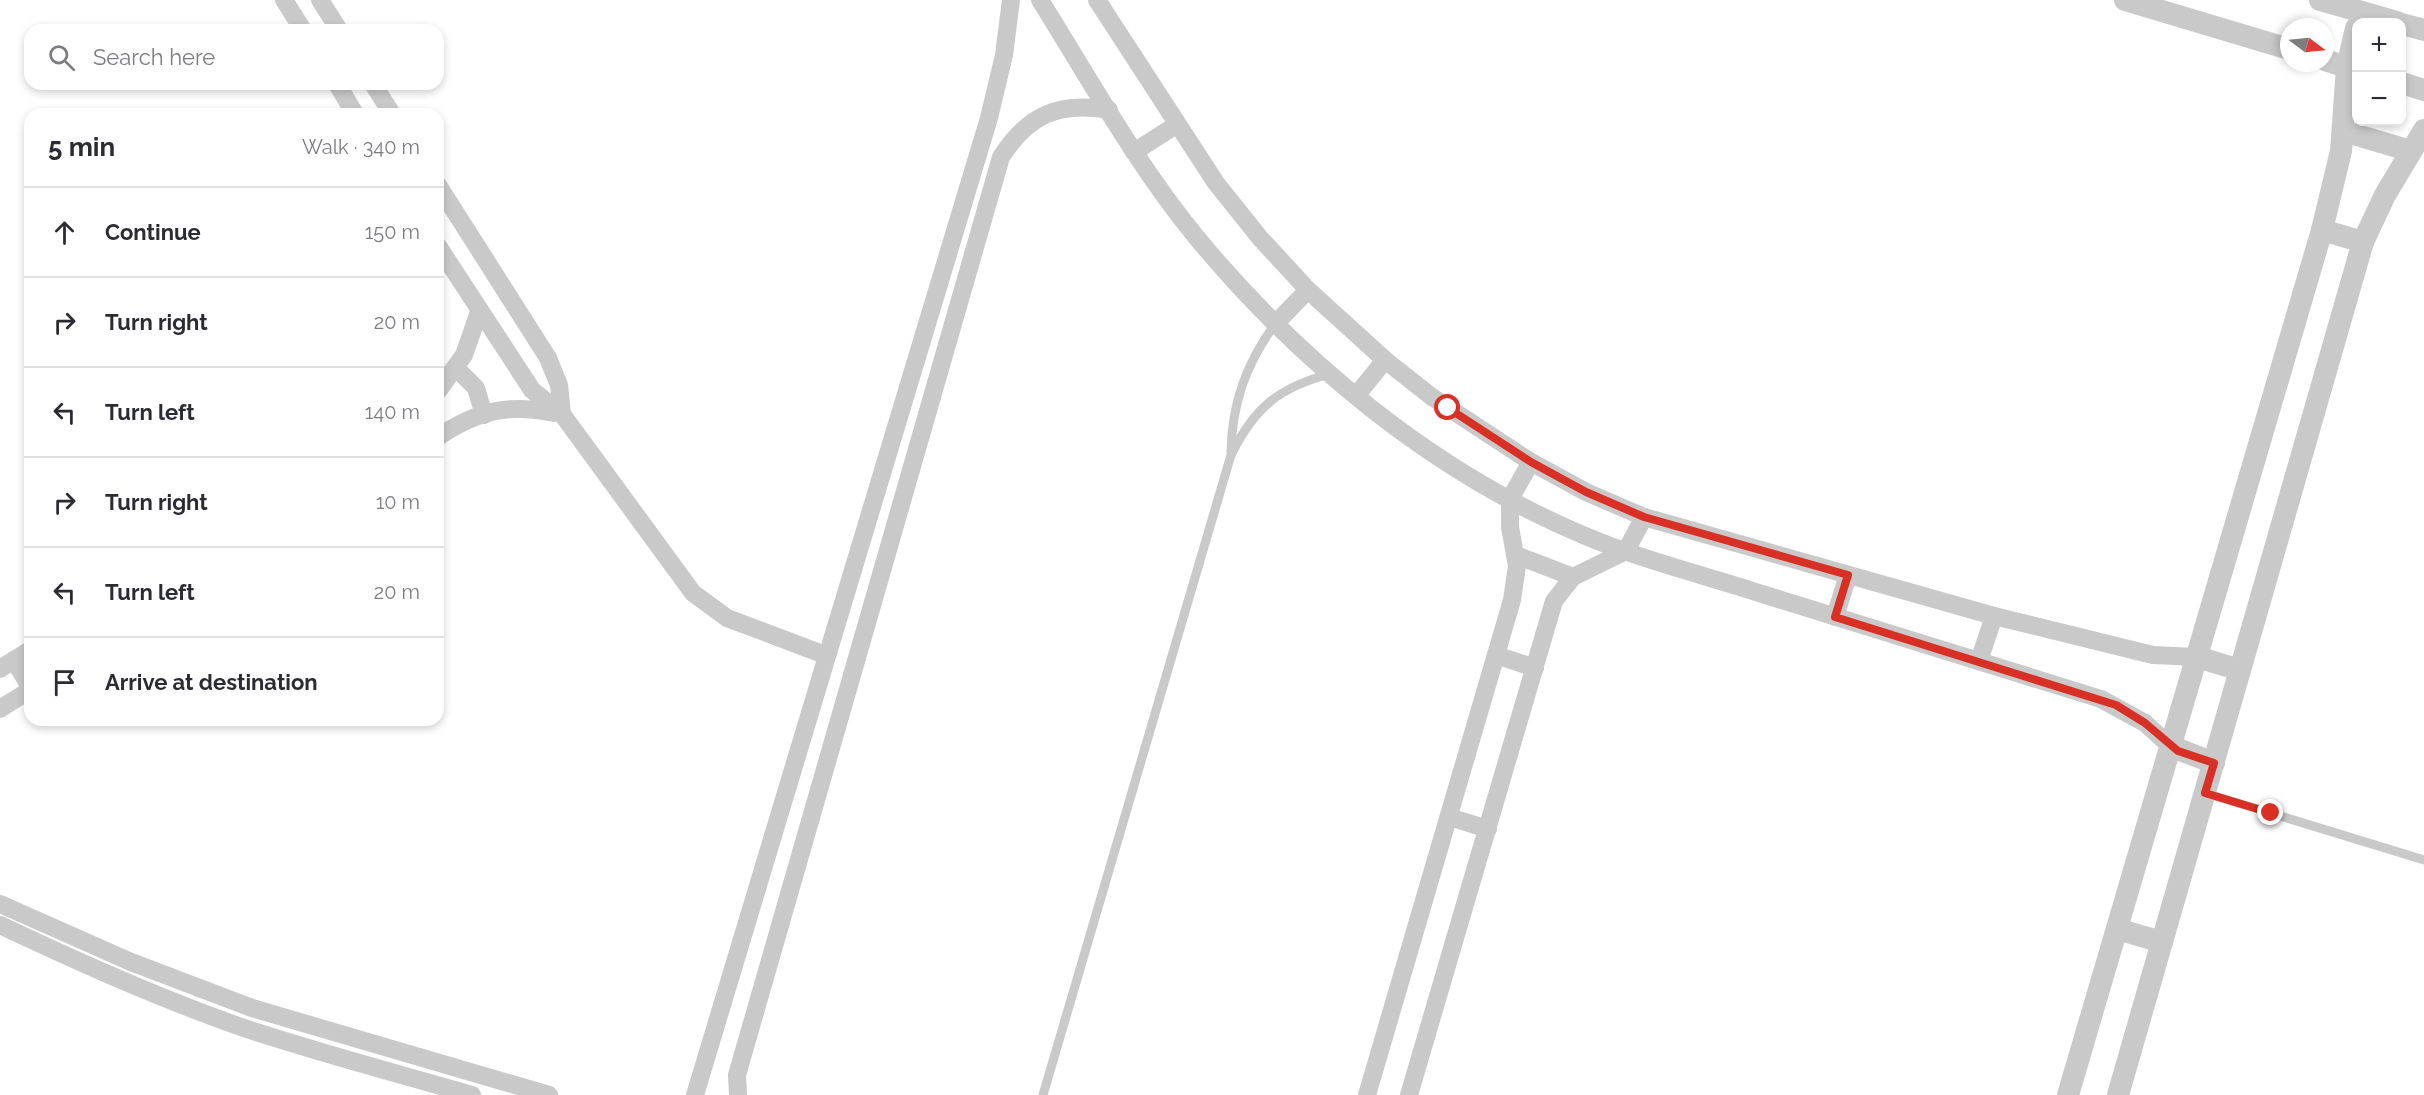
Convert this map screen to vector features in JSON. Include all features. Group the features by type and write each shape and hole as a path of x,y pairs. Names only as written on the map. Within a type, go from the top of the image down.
{"street":[{"path":"284,0 299,24"},
{"path":"320,0 335,24"},
{"path":"695,1095 825,655 998,87 1011,0"},
{"path":"1040,0 1134,152 1198,239 1275,324 1330,374 1356,396 1457,468 1582,535 1626,551 2116,705 2145,723 2170,746 2214,763"},
{"path":"1096,0 1176,125 1231,201 1308,290 1385,360 1471,424 1531,462 1586,492 1644,517 1994,616 2153,655 2197,657 2240,670"},
{"path":"2125,0 2280,46"},
{"path":"2320,0 2353,18"},
{"path":"2406,25 2424,30"},
{"path":"2068,1095 2322,230 2337,171 2352,68 2334,63"},
{"path":"2406,84 2424,90"},
{"path":"341,90 351,108"},
{"path":"377,90 388,108"},
{"path":"738,1095 737,1075 1001,157 1013,139 1028,124 1046,114 1066,107 1088,106 1109,110"},
{"path":"1134,152 1176,125"},
{"path":"2118,1095 2363,242 2385,195 2424,130"},
{"path":"2343,131 2411,151"},
{"path":"967,189 990,195"},
{"path":"444,194 548,358 559,386 562,414"},
{"path":"2322,230 2363,242"},
{"path":"444,256 532,390 562,414 693,593 727,618 825,655"},
{"path":"1275,324 1308,290"},
{"path":"444,383 456,368 470,342 479,312"},
{"path":"1356,396 1385,360"},
{"path":"456,368 476,388 484,415"},
{"path":"444,432 462,422 484,415 526,407 562,414"},
{"path":"1367,1095 1515,589 1516,555 1510,527 1510,498 1531,462"},
{"path":"1408,1095 1554,602 1572,577 1626,551 1644,517"},
{"path":"865,525 892,533"},
{"path":"1516,555 1572,577"},
{"path":"1835,617 1848,575"},
{"path":"1979,661 1994,616"},
{"path":"24,654 7,665 24,682"},
{"path":"1496,655 1534,668"},
{"path":"0,709 24,692"},
{"path":"1449,817 1488,829"},
{"path":"0,904 191,986 252,1008 549,1095"},
{"path":"0,925 79,963 162,998 245,1028 472,1095"},
{"path":"2117,929 2162,942"},
{"path":"370,1066 377,1046"}],"lane":[{"path":"1231,455 1232,426 1237,399 1258,346 1275,324"},
{"path":"1043,1095 1231,455 1260,410 1280,393 1304,381 1330,374"},
{"path":"2205,793 2424,860"}],"route":[{"path":"1448,408 1480,431 1531,462 1586,492 1644,517 1848,575 1835,617 2116,705 2159,733 2170,746 2178,751 2214,763 2205,793 2271,813"}]}
